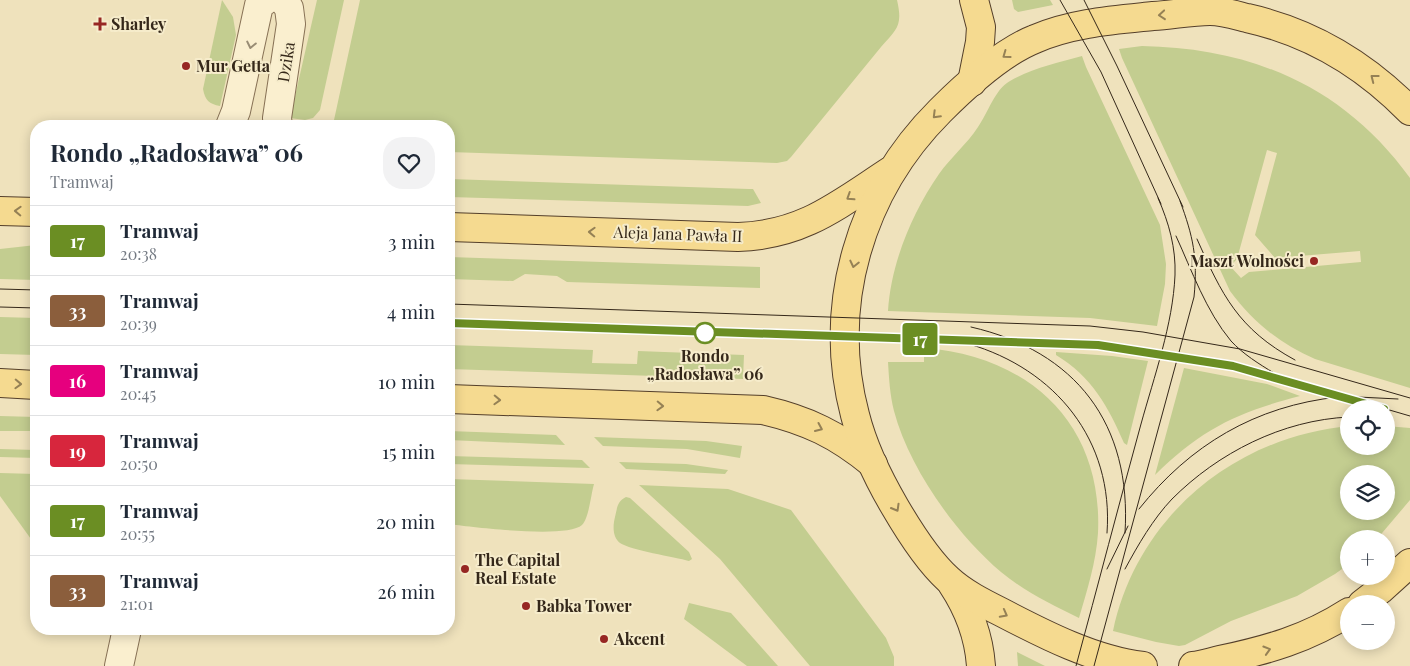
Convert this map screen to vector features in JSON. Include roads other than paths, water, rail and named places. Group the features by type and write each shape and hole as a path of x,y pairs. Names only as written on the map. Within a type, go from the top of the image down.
{"main road":[{"path":"972,82 981,27 974,0"},
{"path":"981,666 972,623 960,596 903,520 873,465 855,415 850,389 845,319 848,288 855,257 864,227 876,198 908,146 972,82 1021,45 1045,34 1076,27 1202,6 1279,26 1322,45 1381,83 1410,111"},
{"name":"Aleja Jana Pawła II","path":"455,227 761,236 785,231 810,221 892,171"},
{"path":"0,211 30,212"},
{"path":"0,383 30,385"},
{"path":"455,398 763,410 794,418 817,427 856,450 873,465"},
{"path":"1373,595 1410,563"},
{"path":"948,579 975,598 1050,636 1097,654 1143,666"},
{"path":"1193,666 1248,655 1295,640 1340,617"}],"street":[{"path":"232,120 259,5 266,0"},
{"name":"Dzika","path":"277,120 291,24 289,8 283,0"},
{"path":"119,666 126,635"}],"tram line":[{"path":"1060,0 1101,72 1161,204"},
{"path":"1084,0 1183,207"},
{"path":"1076,666 1171,312 1175,275 1173,245 1158,198"},
{"path":"1094,666 1194,297 1195,259 1188,225 1180,201"},
{"path":"1176,236 1200,290 1222,329 1241,350 1274,373"},
{"path":"1197,239 1215,277 1234,309 1259,336 1295,360"},
{"path":"0,289 30,290"},
{"path":"455,304 1090,326 1143,332 1240,349 1410,398"},
{"path":"0,307 30,308"},
{"path":"455,323 1098,345 1233,366 1352,400"},
{"name":"17","path":"455,323 1098,345 1233,366 1354,400"},
{"path":"971,327 1008,338 1040,354 1068,374 1090,398 1107,426 1119,458 1125,494 1125,533"},
{"path":"969,344 1000,355 1028,371 1052,390 1073,413 1089,439 1100,468 1107,499 1107,533"},
{"path":"1139,509 1180,466 1226,432 1279,409 1338,397"},
{"path":"1358,397 1398,399"},
{"path":"1395,412 1410,416"},
{"path":"1125,569 1158,515 1190,482 1210,467 1253,442 1276,432 1324,419 1340,418"},
{"path":"1107,569 1128,526"}],"place":[{"name":"Sharley","path":"100,24"},
{"name":"Mur Getta","path":"186,66"},
{"name":"Maszt Wolności","path":"1314,261"},
{"name":"Rondo „Radosława” 06","path":"705,333"},
{"name":"The Capital Real Estate","path":"465,569"},
{"name":"Babka Tower","path":"526,606"},
{"name":"Akcent","path":"604,639"}]}
